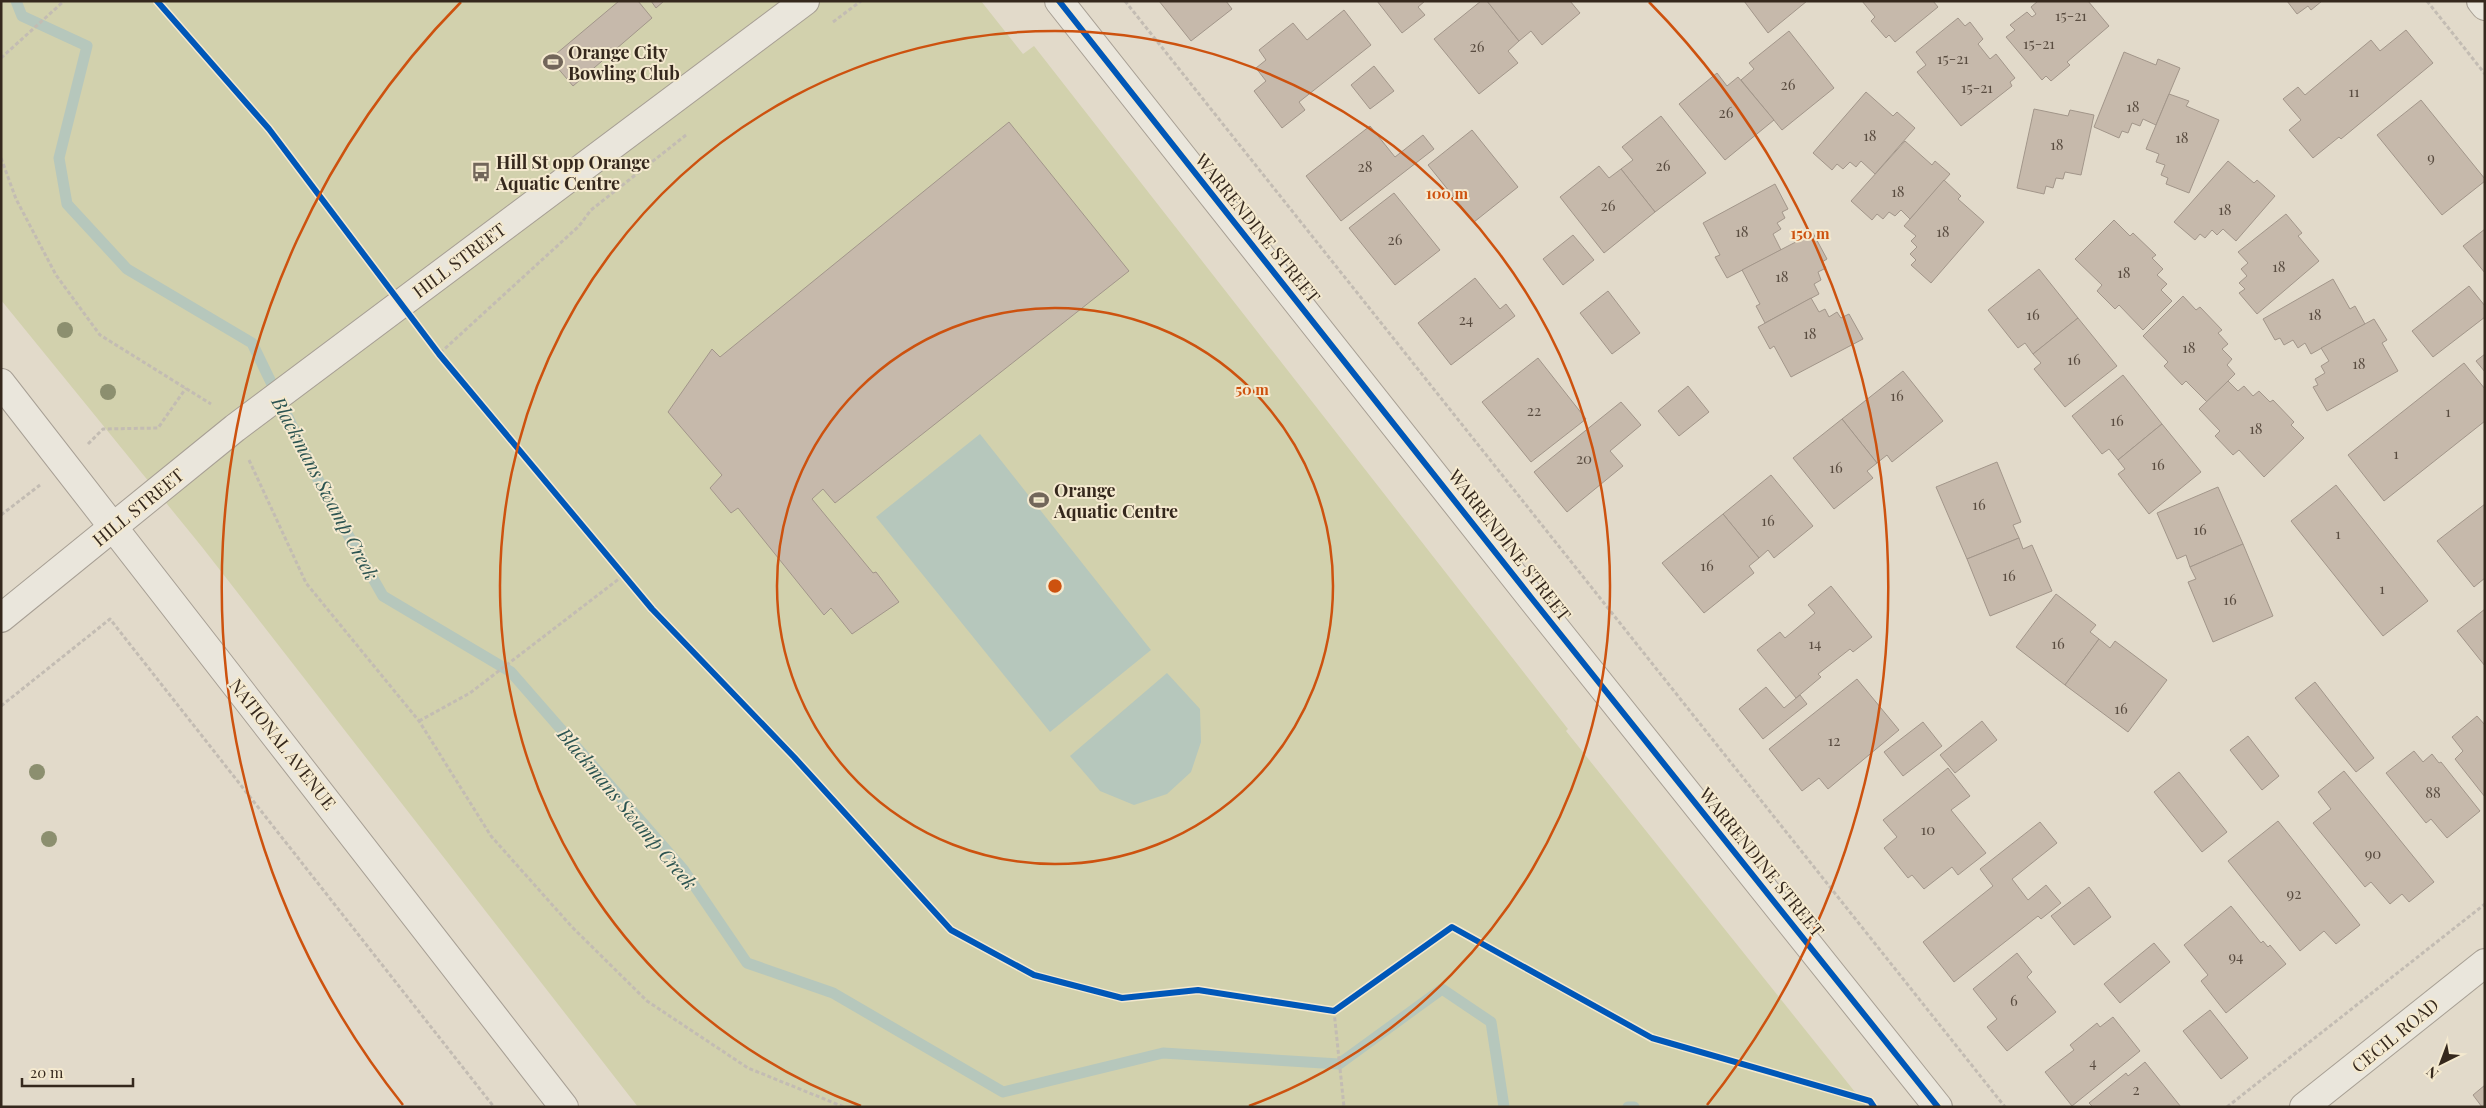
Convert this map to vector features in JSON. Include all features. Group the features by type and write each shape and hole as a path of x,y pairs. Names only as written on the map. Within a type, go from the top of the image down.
{"street":[{"name":"HILL STREET","path":"1,618 235,428 804,1"},
{"name":"WARRENDINE STREET","path":"1059,1 1533,600 1938,1107"},
{"path":"2481,1 2485,6"},
{"name":"NATIONAL AVENUE","path":"1,383 564,1107"},
{"name":"CECIL ROAD","path":"2304,1107 2485,963"}],"path":[{"path":"830,24 861,1"},
{"path":"1124,1 2005,1107"},
{"path":"2426,1 2485,74"},
{"path":"1,58 63,2"},
{"path":"439,354 579,226 591,210 691,131"},
{"path":"1,158 16,199 56,275 100,335 214,406 235,428 306,583 418,720 491,836 572,927 647,1001 748,1068 844,1107"},
{"path":"434,347 652,609 794,757 951,930 1034,975 1122,998 1198,990 1334,1011 1452,927 1652,1038 1870,1101 1874,1107"},
{"path":"418,720 470,693 624,574"},
{"path":"1,706 110,618 494,1107"},
{"path":"2227,1107 2485,904"},
{"path":"1334,1011 1344,1104"}],"green space":[{"path":"1,1 981,1 1023,54 1034,46 1568,729 1566,731 1867,1107 638,1107 202,547 1,300"}],"shaded area":[{"path":"980,434 1151,650 1050,732 876,517"},
{"path":"1167,673 1200,709 1201,742 1191,772 1167,794 1134,805 1100,791 1070,756"}],"building":[{"path":"619,1 638,1 652,18 573,86 550,59"},
{"path":"651,1 664,1 656,8"},
{"path":"1159,1 1226,1 1232,9 1191,41"},
{"path":"1377,1 1425,1 1418,7 1425,15 1402,33"},
{"path":"1481,1 1487,1 1519,41 1508,51 1518,63 1479,94 1434,39"},
{"path":"1487,1 1570,1 1580,13 1542,45 1531,31 1519,41"},
{"path":"1744,1 1807,1 1768,33"},
{"path":"1862,1 1933,1 1938,7 1895,42 1889,35 1886,38 1871,21 1875,17"},
{"path":"2038,1 2088,1 2109,26 2067,62 2070,65 2051,81 2046,76 2042,80 2006,37 2015,30 2010,25 2027,12 2032,17 2036,14 2031,7"},
{"path":"2287,1 2322,1 2311,10 2308,6 2297,14"},
{"path":"1344,10 1371,45 1299,102 1305,110 1282,128 1254,91 1266,81 1256,68 1266,60 1259,50 1293,23 1307,40"},
{"path":"1958,18 1965,26 1970,22 1983,39 1978,44 1990,59 1996,54 2015,78 2010,82 2012,86 1961,126 1917,72 1926,65 1916,52"},
{"path":"2406,30 2433,63 2341,139 2339,137 2313,158 2289,130 2301,120 2283,99 2298,87 2305,95 2371,40 2380,51"},
{"path":"1789,31 1834,88 1782,130 1741,80 1754,69 1749,63"},
{"path":"2124,52 2156,65 2158,59 2180,68 2156,125 2143,119 2140,126 2132,123 2128,133 2122,131 2119,138 2094,127"},
{"path":"1374,66 1394,91 1370,109 1351,85"},
{"path":"1717,73 1727,86 1738,77 1774,120 1725,160 1679,104"},
{"path":"1866,92 1893,116 1897,112 1915,128 1875,174 1861,161 1856,167 1850,162 1843,169 1837,164 1832,170 1813,153"},
{"path":"2169,94 2189,101 2186,106 2219,120 2189,193 2166,184 2168,178 2161,175 2165,165 2156,162 2159,154 2146,149"},
{"path":"2421,100 2485,179 2485,181 2442,215 2377,135"},
{"path":"2034,109 2068,116 2070,110 2094,115 2081,175 2065,172 2063,179 2056,178 2053,188 2046,186 2044,194 2017,188"},
{"path":"1661,116 1706,173 1655,212 1621,169 1633,160 1622,147"},
{"path":"1009,122 1129,271 835,503 823,489 812,499 873,573 876,572 899,602 852,634 831,608 824,615 738,508 731,513 710,488 722,475 668,412 712,349 720,357"},
{"path":"1370,126 1395,157 1423,135 1434,149 1341,221 1306,176"},
{"path":"1472,130 1518,187 1474,222 1428,165"},
{"path":"1905,141 1932,165 1935,161 1950,174 1910,219 1901,210 1895,216 1889,212 1883,219 1877,214 1872,220 1851,201"},
{"path":"2228,161 2254,183 2257,180 2275,196 2236,241 2223,229 2217,235 2212,230 2205,238 2200,234 2195,240 2174,222"},
{"path":"1599,166 1609,178 1621,169 1655,212 1604,253 1560,197"},
{"path":"1944,180 1961,196 1958,199 1984,222 1931,283 1911,265 1916,260 1910,254 1917,247 1911,241 1916,236 1904,226"},
{"path":"1775,184 1788,209 1782,212 1785,218 1777,223 1781,229 1773,234 1781,250 1727,278 1715,257 1720,255 1703,223"},
{"path":"1394,193 1440,250 1395,285 1349,228"},
{"path":"2286,214 2302,233 2298,236 2319,261 2257,314 2239,293 2245,289 2239,283 2247,276 2241,269 2248,263 2238,252"},
{"path":"2114,220 2130,236 2133,233 2156,255 2152,258 2163,269 2157,275 2167,284 2161,290 2172,301 2143,330 2119,305 2115,309 2097,291 2102,285 2075,259"},
{"path":"2485,229 2485,273 2463,246"},
{"path":"1813,233 1827,259 1822,262 1826,268 1818,272 1821,280 1814,284 1819,294 1765,323 1756,306 1760,304 1742,270"},
{"path":"1573,235 1594,260 1563,285 1543,259"},
{"path":"2039,269 2078,318 2033,354 2025,343 2018,348 1988,310"},
{"path":"1475,278 1500,309 1506,304 1515,316 1451,365 1418,323"},
{"path":"2333,279 2350,309 2355,306 2365,324 2311,354 2305,343 2298,348 2293,340 2284,345 2280,338 2275,340 2263,319"},
{"path":"2469,286 2485,306 2485,317 2433,357 2412,331"},
{"path":"1608,291 1640,333 1612,354 1580,313"},
{"path":"2183,296 2196,310 2200,307 2222,330 2218,333 2228,344 2222,349 2232,359 2227,365 2235,374 2207,402 2186,381 2182,385 2164,366 2168,362 2143,336"},
{"path":"1811,298 1819,312 1825,309 1829,317 1837,312 1841,318 1849,314 1863,339 1791,377 1774,346 1770,349 1758,327"},
{"path":"2078,318 2117,366 2065,407 2034,369 2041,363 2033,354"},
{"path":"2374,319 2387,340 2382,343 2398,371 2327,411 2313,387 2318,385 2315,379 2325,373 2321,366 2329,361 2321,348"},
{"path":"2485,354 2485,372 2476,361"},
{"path":"1538,358 1586,419 1531,462 1482,402"},
{"path":"2464,363 2485,389 2485,421 2384,501 2348,455"},
{"path":"1903,371 1943,421 1892,462 1887,455 1877,463 1842,419"},
{"path":"2123,375 2162,424 2118,460 2109,449 2102,454 2072,416"},
{"path":"2228,381 2238,391 2244,386 2253,396 2259,391 2270,402 2273,400 2294,422 2291,425 2304,438 2264,477 2239,450 2233,455 2215,436 2220,431 2199,409"},
{"path":"1688,386 1709,412 1679,436 1658,411"},
{"path":"1621,402 1641,425 1610,451 1623,466 1567,512 1534,472"},
{"path":"1842,419 1877,463 1867,471 1873,478 1834,509 1793,458"},
{"path":"2162,424 2201,472 2149,514 2118,474 2125,469 2118,460"},
{"path":"1997,462 2021,522 2013,525 2019,538 1967,559 1936,487"},
{"path":"1771,475 1813,526 1774,558 1768,550 1759,558 1723,514"},
{"path":"2336,485 2428,601 2383,636 2291,521"},
{"path":"2218,487 2243,544 2190,567 2186,555 2177,559 2157,513"},
{"path":"2485,504 2485,578 2474,587 2437,541"},
{"path":"1723,514 1759,558 1749,566 1754,573 1704,613 1662,563"},
{"path":"2019,538 2023,549 2032,545 2052,591 1990,616 1967,559"},
{"path":"2243,544 2273,616 2213,642 2188,582 2196,579 2190,567"},
{"path":"1831,586 1872,637 1853,652 1850,649 1818,674 1821,677 1796,698 1757,650 1780,632 1785,638 1815,613 1808,605"},
{"path":"2056,594 2096,625 2090,632 2099,639 2065,685 2016,647"},
{"path":"2485,609 2485,666 2457,631"},
{"path":"2099,639 2110,648 2115,641 2167,680 2128,732 2065,685"},
{"path":"1857,679 1899,730 1828,789 1819,778 1802,791 1769,749"},
{"path":"2315,682 2374,758 2356,772 2295,698"},
{"path":"1766,687 1784,708 1800,695 1807,704 1763,739 1739,709"},
{"path":"2477,716 2485,725 2485,797 2455,759 2463,751 2452,737"},
{"path":"1982,721 1997,740 1955,773 1940,755"},
{"path":"1923,722 1942,746 1903,776 1884,752"},
{"path":"2248,736 2279,776 2262,790 2230,750"},
{"path":"2414,751 2423,762 2432,754 2439,763 2441,762 2480,811 2447,838 2431,819 2426,823 2386,773"},
{"path":"1948,768 1970,796 1951,810 1986,853 1958,875 1952,867 1924,889 1912,875 1908,878 1884,848 1897,837 1883,820"},
{"path":"2344,771 2434,882 2409,902 2402,894 2390,904 2371,882 2365,887 2313,823 2331,809 2318,792"},
{"path":"2179,772 2227,832 2202,852 2154,792"},
{"path":"2278,821 2360,925 2336,944 2324,931 2300,951 2228,861"},
{"path":"2040,822 2057,843 2012,879 2028,900 2046,885 2061,903 2041,919 2038,916 1954,982 1923,942 1993,886 1980,869"},
{"path":"2089,887 2111,917 2074,945 2051,916"},
{"path":"2231,906 2261,943 2263,941 2268,947 2270,945 2286,964 2226,1013 2201,981 2208,975 2184,945"},
{"path":"2154,943 2170,962 2120,1003 2104,984"},
{"path":"2017,953 2032,972 2027,977 2056,1012 2007,1051 1987,1027 1997,1019 1973,989"},
{"path":"2210,1010 2248,1058 2221,1079 2183,1031"},
{"path":"2113,1017 2140,1051 2072,1106 2045,1072 2074,1050 2070,1045 2097,1023 2100,1027"},
{"path":"2145,1062 2181,1107 2093,1107 2089,1103 2126,1073 2128,1076"},
{"path":"2485,1085 2485,1107 2482,1107 2473,1095"}],"waterway":[{"name":"Blackmans Swamp Creek","path":"16,1 22,16 87,46 59,158 67,204 127,269 252,343 327,498 383,596 511,672 683,869 747,963 833,993 1003,1092 1163,1053 1339,1064 1442,989 1491,1022 1504,1107"},
{"name":"Blackmans Swamp Creek","path":"1628,1107 1634,1107"}],"cycle path":[{"path":"157,1 269,129 439,354 652,609 794,757 951,930 1034,975 1122,998 1198,990 1334,1011 1452,927 1652,1038 1870,1101 1874,1107"},
{"path":"1059,1 1533,600 1938,1107"}],"place":[{"name":"Orange City Bowling Club","path":"553,62"},
{"name":"Hill St opp Orange Aquatic Centre","path":"481,172"},
{"name":"Orange Aquatic Centre","path":"1039,500"}]}
